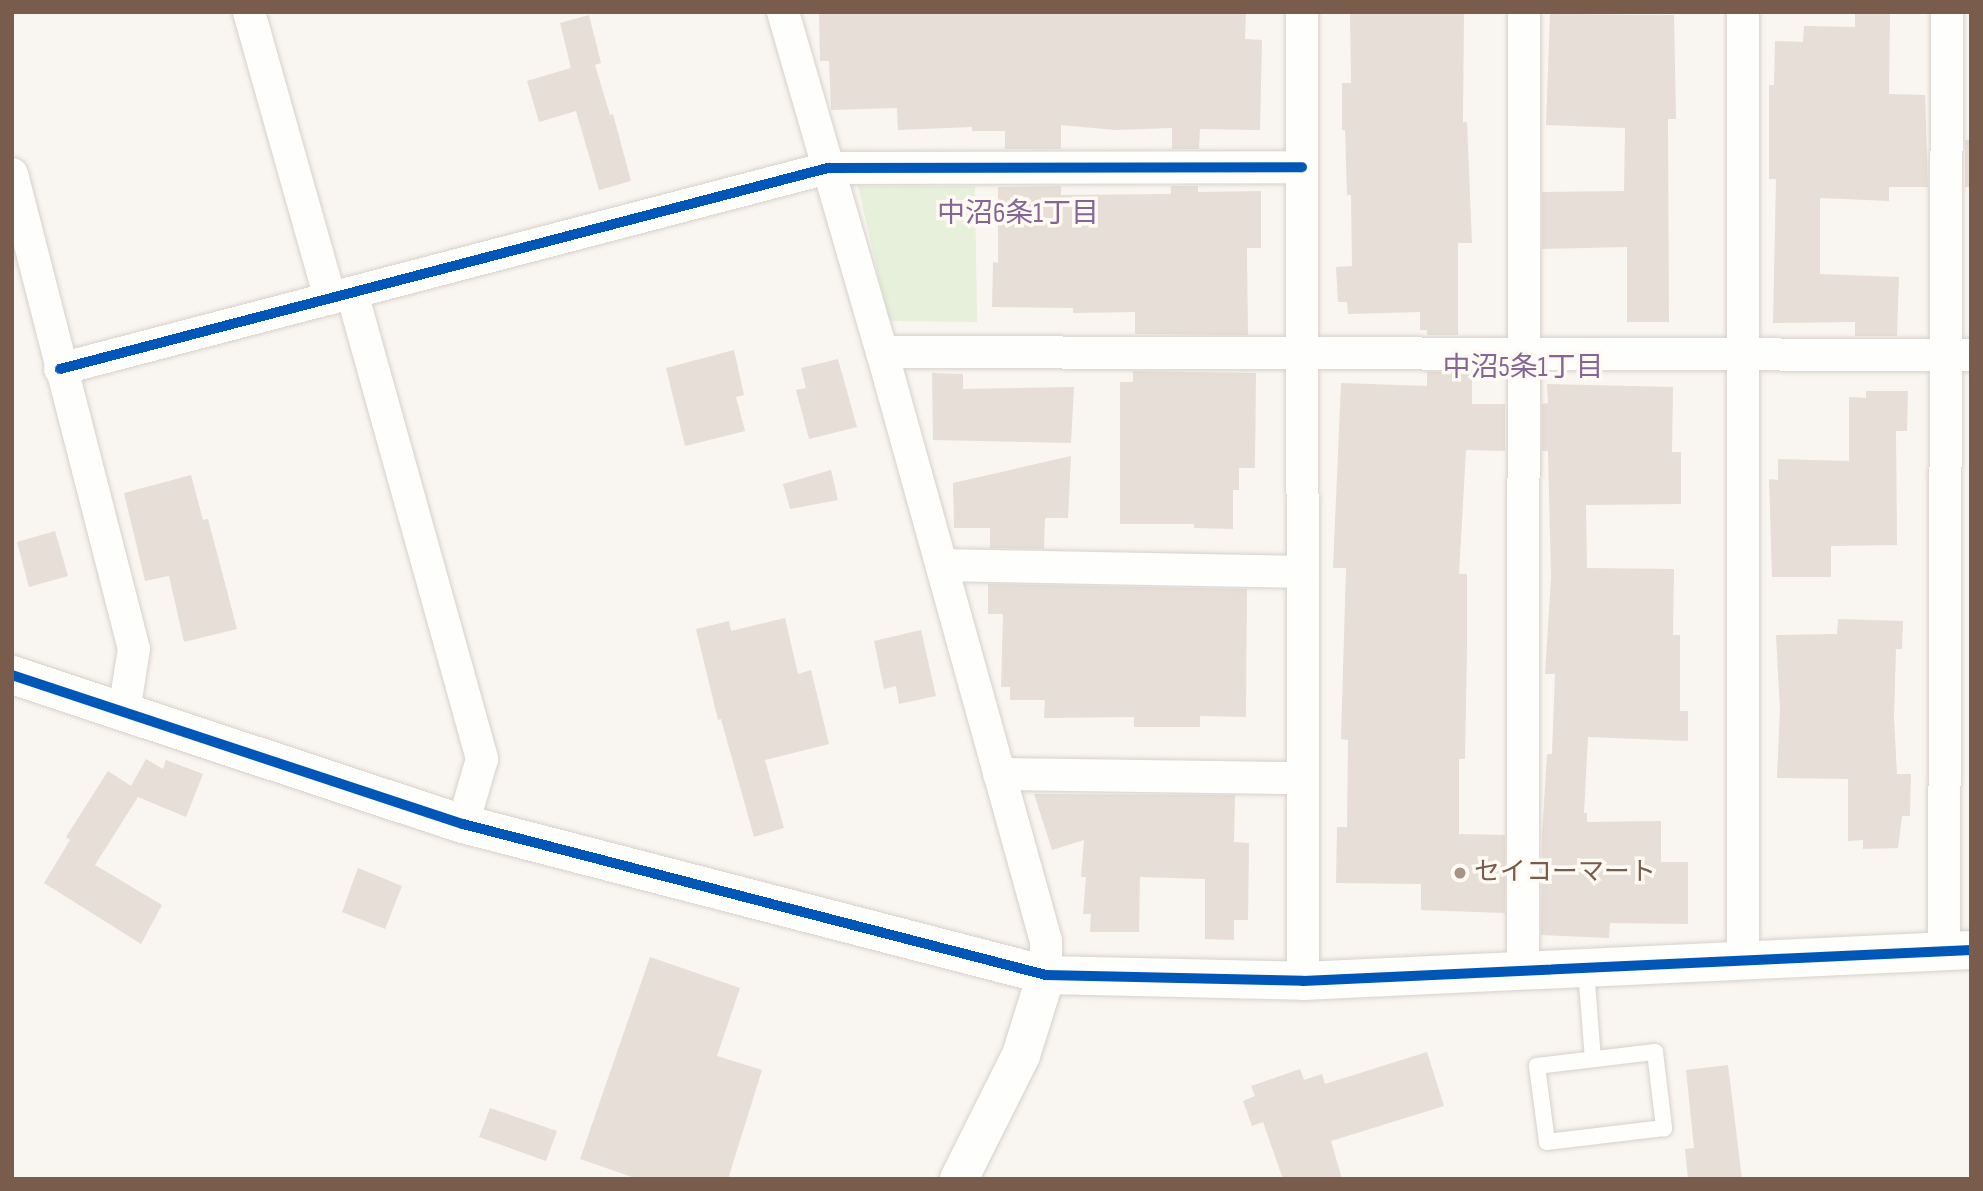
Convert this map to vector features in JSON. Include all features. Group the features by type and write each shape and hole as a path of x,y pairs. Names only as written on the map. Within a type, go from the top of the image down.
{"street":[{"path":"248,12 341,296 482,759 463,824"},
{"path":"783,12 882,352 1046,941 1046,975 1021,1055 959,1179"},
{"path":"1302,12 1303,981"},
{"path":"1523,972 1524,12"},
{"path":"1743,12 1743,962"},
{"path":"12,675 463,824 1046,975 1303,981 1957,951 1958,355 1947,12"},
{"path":"60,369 828,167 1302,167"},
{"path":"12,174 134,649 124,711"},
{"path":"882,352 1958,355"},
{"path":"942,565 1303,572"},
{"path":"999,774 1303,778"}],"lane":[{"path":"1586,969 1593,1059"},
{"path":"1655,1052 1664,1128 1546,1142 1537,1066 1593,1059 1655,1052"}],"green space":[{"path":"858,186 975,186 977,322 889,321"}],"building":[{"path":"819,12 1246,12 1245,39 1262,40 1260,130 1200,129 1199,149 1172,149 1172,128 1115,130 1061,125 1061,149 1005,149 1005,131 972,131 972,127 898,130 897,108 831,110 829,61 820,61"},
{"path":"1350,12 1464,12 1463,122 1467,122 1472,243 1458,243 1458,335 1427,335 1427,330 1420,330 1420,312 1348,314 1347,302 1338,302 1336,267 1352,266 1351,195 1347,195 1345,130 1342,130 1342,83 1351,83"},
{"path":"1855,12 1890,12 1889,94 1925,95 1928,187 1889,187 1889,201 1820,198 1820,274 1899,277 1897,336 1855,336 1855,322 1773,323 1776,179 1769,179 1769,85 1774,85 1775,41 1803,42 1804,26 1855,27"},
{"path":"1550,14 1674,15 1676,119 1668,119 1669,322 1627,322 1627,247 1542,249 1542,192 1624,191 1625,128 1546,125"},
{"path":"589,15 601,63 595,65 610,115 613,114 631,181 599,190 576,111 539,122 527,81 571,68 560,23"},
{"path":"1965,140 1971,140 1971,187 1965,187"},
{"path":"1061,186 1061,195 1171,194 1171,186 1198,186 1198,192 1261,191 1261,248 1247,248 1248,335 1135,334 1135,312 1073,313 1073,308 992,307 993,262 998,263 998,187"},
{"path":"734,350 744,395 736,397 745,431 685,446 666,368"},
{"path":"838,359 857,427 809,439 796,390 806,388 801,368"},
{"path":"1133,371 1256,373 1255,468 1239,468 1239,490 1233,490 1233,529 1194,528 1194,524 1120,524 1120,382 1133,382"},
{"path":"1427,372 1472,372 1472,404 1505,404 1505,451 1466,450 1459,574 1467,574 1467,647 1465,759 1459,759 1459,834 1505,835 1505,913 1421,910 1421,884 1336,883 1337,827 1347,827 1348,740 1341,739 1346,568 1333,568 1341,383 1427,386"},
{"path":"932,373 963,374 963,389 1074,387 1071,443 933,440"},
{"path":"1547,384 1673,387 1672,452 1681,452 1681,504 1586,505 1587,568 1674,569 1673,635 1680,635 1680,711 1688,711 1688,741 1588,737 1584,813 1587,813 1587,822 1661,821 1661,862 1688,862 1688,924 1610,923 1609,938 1541,935 1542,836 1547,754 1552,754 1555,674 1545,674 1551,577 1548,451 1542,451 1542,404 1548,403"},
{"path":"1866,391 1908,391 1907,431 1896,431 1897,545 1831,546 1831,577 1772,577 1769,479 1778,480 1778,459 1849,461 1849,397 1866,398"},
{"path":"1071,456 1068,518 1045,518 1044,549 990,548 990,528 954,528 953,483"},
{"path":"831,470 838,500 790,509 783,484"},
{"path":"191,475 203,520 208,519 237,629 184,642 169,576 145,581 124,493"},
{"path":"55,531 68,576 29,587 17,542"},
{"path":"988,584 1247,589 1246,717 1200,716 1200,727 1134,727 1134,717 1044,718 1045,700 1010,700 1010,687 1001,687 1003,614 988,614"},
{"path":"785,618 798,674 811,670 829,744 765,760 784,828 754,837 721,719 718,720 696,629 729,621 731,631"},
{"path":"1838,619 1903,621 1902,649 1896,649 1894,718 1897,774 1911,774 1910,816 1902,816 1898,848 1863,849 1863,840 1848,841 1848,779 1777,778 1780,710 1776,635 1837,634"},
{"path":"921,630 936,696 899,704 896,686 884,689 874,641"},
{"path":"146,759 163,769 166,760 203,774 186,817 138,797 95,865 162,905 141,944 44,883 70,840 66,837 108,771 131,786"},
{"path":"1034,794 1235,795 1234,842 1249,843 1248,920 1234,920 1234,940 1205,939 1205,879 1140,877 1139,932 1090,932 1091,914 1083,914 1086,877 1081,877 1084,840 1052,850"},
{"path":"358,868 402,886 385,929 342,912"},
{"path":"650,957 740,988 717,1056 762,1070 728,1179 638,1179 580,1159"},
{"path":"1427,1052 1444,1106 1331,1141 1342,1179 1283,1179 1263,1122 1252,1126 1243,1101 1255,1096 1251,1086 1300,1069 1304,1080 1322,1074 1325,1084"},
{"path":"1728,1065 1742,1179 1688,1179 1685,1149 1694,1148 1686,1070"},
{"path":"490,1108 557,1131 546,1161 479,1137"}],"cycle path":[{"path":"60,369 828,168 1302,167"},
{"path":"12,675 463,824 1046,975 1303,981 1971,950"}],"place":[{"name":"セイコーマート","path":"1460,873"}],"district":[{"name":"中沼6条1丁目","path":"1018,214"},
{"name":"中沼5条1丁目","path":"1523,368"}]}
